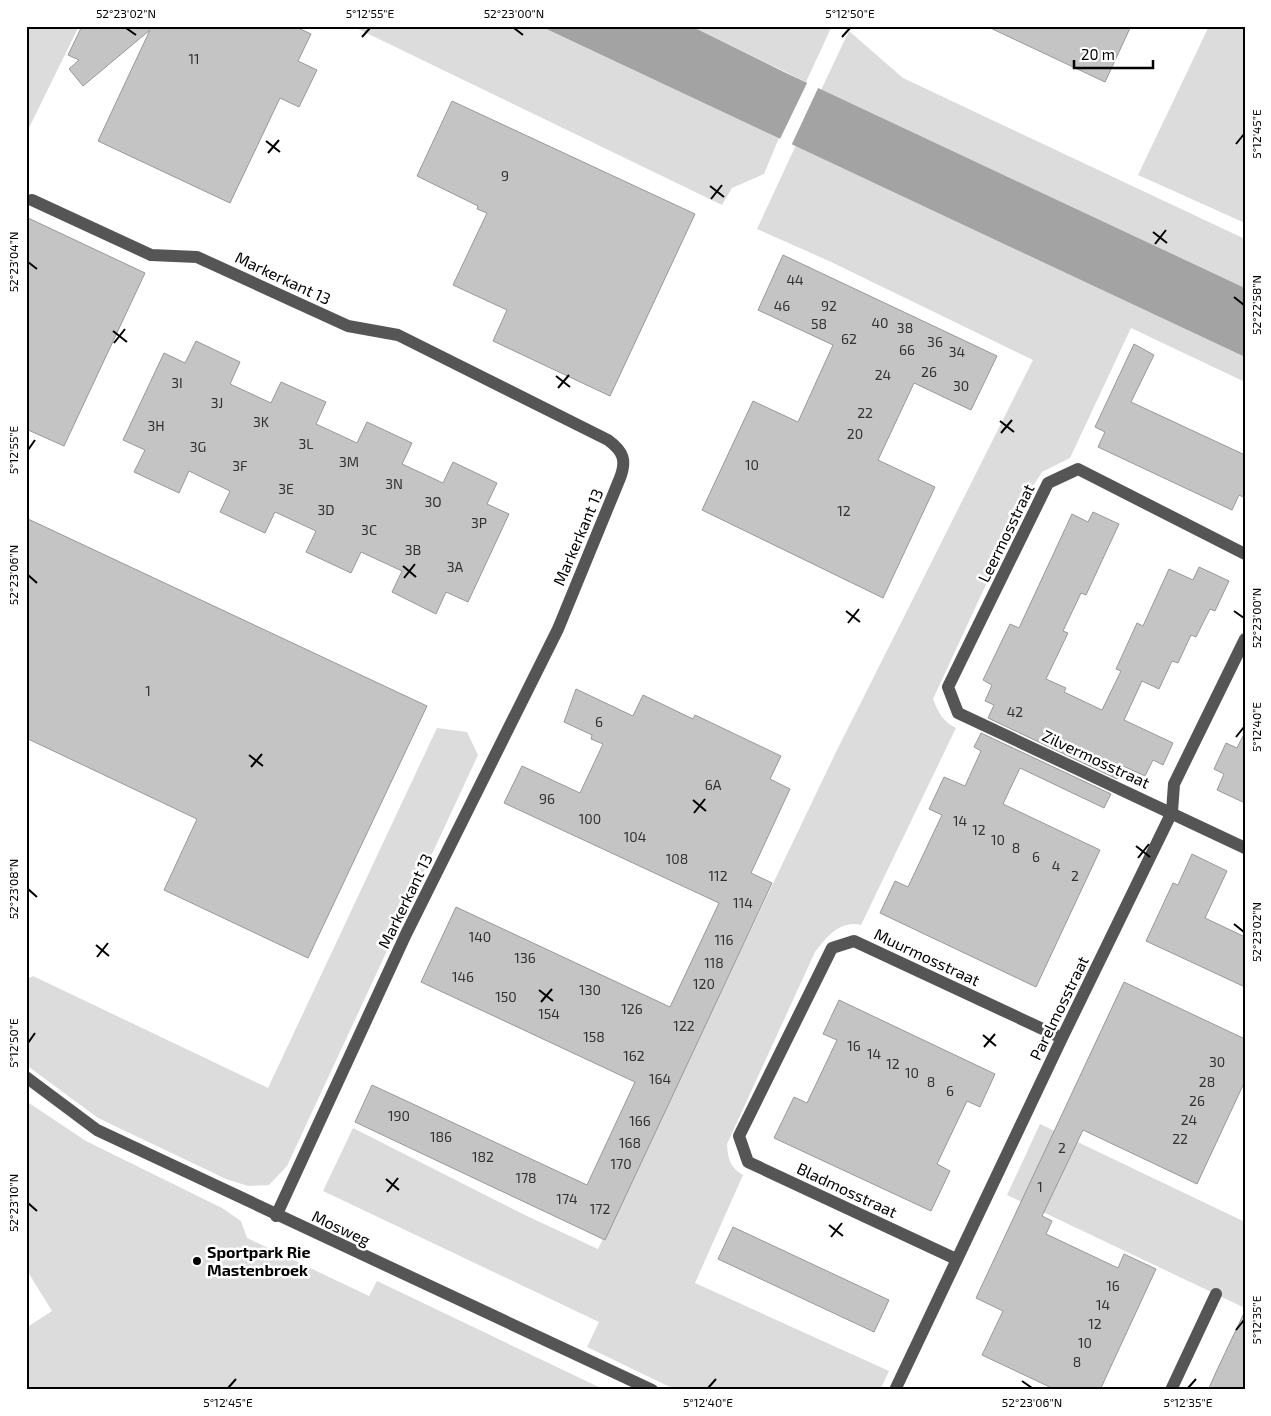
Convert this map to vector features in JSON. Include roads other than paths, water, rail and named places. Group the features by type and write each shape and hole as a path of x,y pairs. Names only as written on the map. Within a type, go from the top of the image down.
{"street":[{"name":"Markerkant 13","path":"32,200 152,255 197,257 348,326 398,335 608,440 618,447 623,456 624,467 620,478 558,629 406,934 276,1216"},
{"name":"Leermosstraat","path":"948,687 1048,483 1064,474 1078,470 1245,554"},
{"name":"Parelmosstraat","path":"895,1390 956,1259 1172,812 1174,784 1245,638"},
{"name":"Zilvermosstraat","path":"948,687 958,713 1172,812 1245,848"},
{"name":"Muurmosstraat","path":"739,1136 832,948 854,941 1062,1038"},
{"name":"Mosweg","path":"26,1077 97,1130 276,1216 652,1390"},
{"name":"Bladmosstraat","path":"739,1136 748,1162 956,1259"},
{"path":"1171,1390 1216,1294"}],"place":[{"name":"Sportpark Rie Mastenbroek","path":"197,1261"}]}
